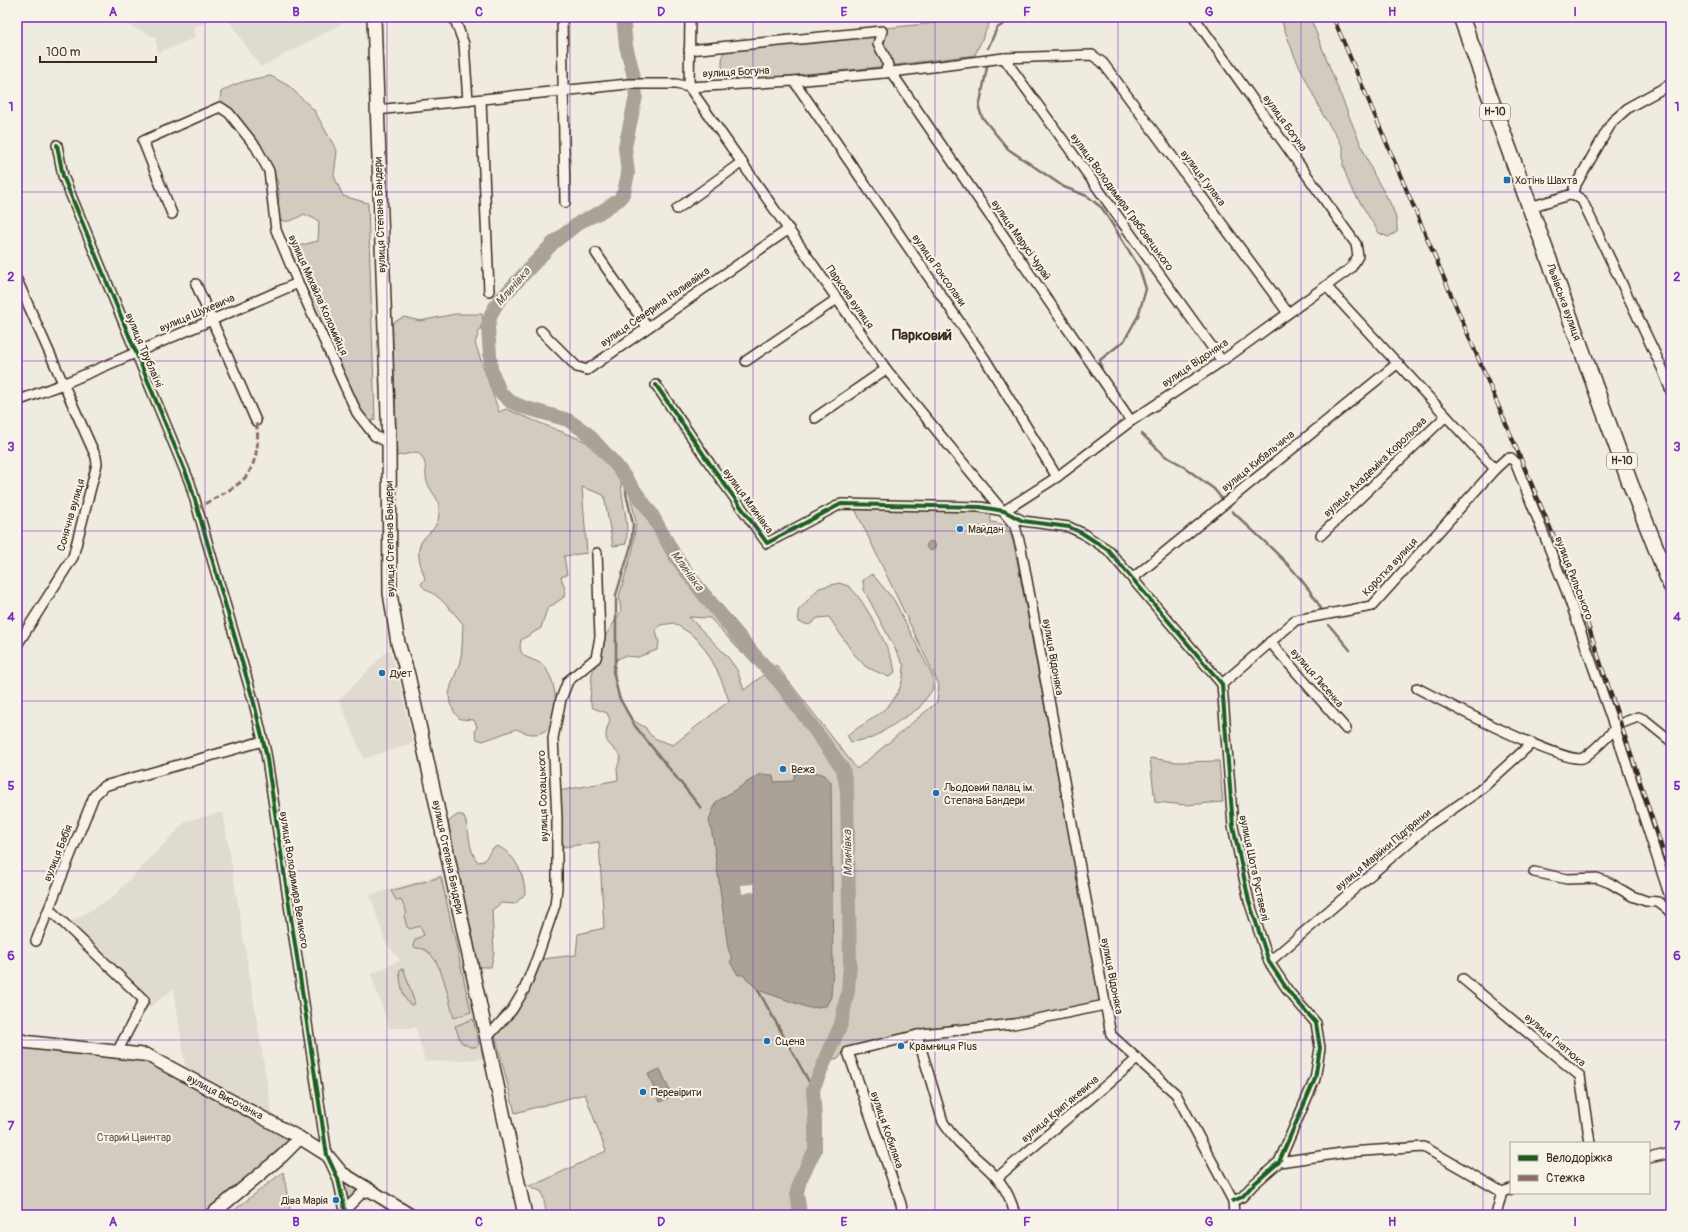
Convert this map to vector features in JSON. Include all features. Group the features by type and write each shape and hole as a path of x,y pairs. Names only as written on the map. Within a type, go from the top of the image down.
{"main road":[{"name":"вулиця Степана Бандери","path":"374,17 376,110 389,443 390,593 398,643 411,690 525,1215"},
{"name":"Львівська вулиця","path":"1461,17 1630,483 1671,586"}],"street":[{"path":"454,17 464,44 468,101"},
{"path":"562,17 565,203"},
{"path":"690,17 690,87"},
{"name":"вулиця Богуна","path":"1194,17 1356,244"},
{"path":"689,50 882,31 878,44 886,59 888,73"},
{"name":"вулиця Богуна","path":"376,110 481,100 564,89 628,84 676,84 690,87 794,81 888,73 1004,58 1092,55 1096,58"},
{"name":"вулиця Володимира Грабовецького","path":"1004,58 1222,361"},
{"name":"вулиця Гулака","path":"1096,58 1103,63 1288,313"},
{"name":"вулиця Марусі Чурай","path":"888,73 1131,421"},
{"name":"вулиця Роксолани","path":"794,81 985,359 1058,477"},
{"path":"1573,194 1574,188 1612,122 1629,107 1671,84"},
{"name":"Паркова вулиця","path":"690,87 886,369 1004,511"},
{"path":"481,100 489,291"},
{"name":"вулиця Михайла Коломийця","path":"172,214 143,141 220,107 229,113 256,147 269,171 276,230 298,283 357,413 375,436 389,443"},
{"name":"вулиця Трублаїні","path":"57,145 63,176 190,483 227,611"},
{"path":"677,209 742,162"},
{"path":"1530,207 1573,194"},
{"path":"1573,194 1582,200 1592,218 1662,368 1671,391"},
{"name":"вулиця Северина Наливайка","path":"541,331 576,367 588,370 789,229"},
{"name":"вулиця Відоняка","path":"1234,1215 1233,1201 1176,1094 1111,1035 1021,548 1015,526 1004,511 1058,477 1131,421 1222,361 1351,268 1358,256 1356,244"},
{"path":"596,253 648,327"},
{"name":"Сонячна вулиця","path":"17,280 96,456 97,464 72,557 17,645"},
{"name":"вулиця Шухевича","path":"17,401 63,384 211,319 298,283"},
{"path":"196,284 256,420"},
{"path":"1326,286 1495,469"},
{"path":"746,361 837,299"},
{"name":"вулиця Кибальчича","path":"1133,578 1398,363"},
{"path":"815,418 886,369"},
{"name":"вулиця Млинівка","path":"656,385 710,464 767,543 841,504 980,507 1004,511"},
{"name":"вулиця Академіка Корольова","path":"1321,535 1446,416"},
{"name":"вулиця Рильського","path":"1495,469 1506,459 1511,458 1515,462 1566,590 1671,900"},
{"name":"Коротка вулиця","path":"1222,684 1296,620 1372,606 1495,469"},
{"path":"1004,511 1023,521 1069,527 1082,533 1108,550 1222,684"},
{"name":"вулиця Сохацького","path":"486,1033 492,1032 512,1010 524,990 537,958 555,905 557,888 557,818 553,738 561,699 568,682 596,658 600,637 597,553"},
{"name":"вулиця Володимира Великого","path":"227,611 263,741 327,1155 338,1179 346,1212"},
{"name":"вулиця Лисенка","path":"1270,642 1346,729"},
{"name":"вулиця Шота Руставелі","path":"1222,684 1233,826 1249,901 1269,962 1289,992 1316,1022 1320,1048 1315,1079 1279,1162 1242,1197 1233,1201"},
{"path":"1417,688 1532,743 1575,759 1583,758 1614,728 1638,717 1645,720 1671,741"},
{"name":"вулиця Бабія","path":"49,909 94,796 99,789 104,786 263,741"},
{"name":"вулиця Марійки Підгірянки","path":"1269,962 1429,825 1479,791 1532,743"},
{"path":"1534,872 1567,879 1597,878 1639,898 1658,902 1671,912"},
{"path":"1658,902 1667,889"},
{"path":"36,941 49,909 144,1000 117,1052"},
{"name":"вулиця Гнатюка","path":"1463,979 1580,1076 1590,1142"},
{"path":"1015,1215 1007,1192 998,1177 951,1135 943,1122 917,1035 1014,1024 1106,1005"},
{"name":"вулиця Кобиляка","path":"903,1215 901,1204 848,1052 917,1035"},
{"name":"вулиця Височанка","path":"20,1043 147,1055 300,1138 327,1155 342,1173 410,1215"},
{"name":"вулиця Крипʼякевича","path":"998,1177 1137,1059"},
{"path":"211,1215 282,1156 300,1138"},
{"path":"1279,1162 1349,1152 1424,1147 1506,1191 1496,1215"},
{"path":"1650,1158 1671,1153"},
{"path":"346,1212 362,1194 373,1191"}],"shaded area":[{"path":"120,17 220,17 194,27 194,38 158,53 155,37 130,26"},
{"path":"226,17 354,17 261,67"},
{"path":"929,542 933,542 935,546 933,550 929,550 927,548 927,544"},
{"path":"389,649 399,679 413,743 364,759 339,700"},
{"path":"812,771 825,775 831,782 833,968 831,997 826,1006 809,1008 758,990 743,975 738,975 730,962 732,959 728,948 713,838 709,820 716,802 760,774 773,775 774,782 793,781 795,774"},
{"path":"223,812 272,1114 185,1066 174,988 148,1009 63,926 112,898 186,821"},
{"path":"442,874 484,1059 425,1062 416,1028 389,1028 371,974 400,960 385,942 370,895"},
{"path":"660,1069 672,1096 660,1102 648,1074"}],"green space":[{"path":"992,17 975,55 879,67 726,82 722,70 724,50 882,31 886,28"},
{"path":"1280,17 1310,17 1347,112 1375,176 1395,215 1397,232 1388,237 1379,233 1350,186 1343,166 1343,147 1323,115 1294,55"},
{"path":"271,76 289,86 314,110 337,151 334,176 343,196 368,203 375,420 365,422 288,253 294,247 318,241 319,221 304,214 290,221 283,221 275,218 279,197 278,182 259,149 220,100 221,92 238,83"},
{"path":"455,314 482,314 483,321 475,343 499,412 506,409 589,443 621,480 627,528 626,544 613,546 604,495 582,487 587,553 564,556 567,575 561,577 565,589 564,597 547,609 541,628 521,640 520,647 523,655 545,667 553,685 556,703 555,713 548,728 542,733 531,734 516,729 483,741 477,739 475,732 477,726 474,720 460,719 450,704 449,697 461,657 463,624 442,600 424,588 421,584 425,579 419,560 419,549 421,543 437,522 439,516 439,504 427,482 425,463 421,456 417,452 397,456 392,323 404,317 420,321"},
{"path":"629,490 649,517 667,553 679,554 758,649 749,656 742,653 710,618 689,617 727,656 737,670 744,690 776,665 857,769 937,702 939,685 855,509 990,511 991,522 1001,524 1007,528 1014,545 1101,1003 1011,1021 913,1031 845,1050 839,1058 830,1060 809,1099 811,1149 794,1188 796,1215 547,1215 542,1192 528,1185 543,1181 606,1151 585,1094 515,1113 495,1035 523,1000 542,959 576,955 578,934 604,928 599,842 563,847 559,791 618,780 617,769 621,756 609,744 606,737 610,720 607,713 593,708 590,701 592,673 598,660 603,640 621,611 619,596 633,549 636,522","holes":["674,623 695,637 707,653 716,668 729,701 673,745 650,735 646,728 637,723 628,713 618,691 615,667 616,660 624,656 638,657 657,650 659,643 656,630 660,625"]},
{"path":"872,574 894,600 933,677 933,689 919,708 873,738 851,742 847,735 877,715 893,700 899,691 904,666 864,590 863,580"},
{"path":"839,583 848,586 854,592 876,626 889,652 893,664 895,672 889,677 866,667 853,653 829,617 818,618 809,625 799,622 798,611 819,588"},
{"path":"1150,758 1177,762 1219,761 1223,802 1186,805 1155,802"},
{"path":"457,815 463,815 472,852 478,862 484,861 491,850 497,846 503,849 518,866 525,887 525,894 515,904 501,903 492,910 494,953 491,967 479,967 448,822"},
{"path":"441,877 471,1012 454,1018 442,975 432,955 425,950 413,946 415,940 424,935 420,926 410,929 407,927 404,916 407,913 401,900 397,901 391,891"},
{"path":"401,969 404,970 415,1004 411,1005 408,1003 404,995 399,972"},
{"path":"473,1019 479,1044 476,1047 470,1047 461,1042 455,1026"},
{"name":"Старий Цвинтар","path":"27,1042 147,1055 300,1138 204,1215 17,1215 17,1165 21,1163 17,1149 17,1049"},
{"path":"283,1172 291,1215 228,1215"},
{"path":"342,1180 356,1188 357,1192 350,1198 347,1198"}],"pier":[{"path":"754,884 755,891 742,894 741,885"}],"waterway":[{"name":"Млинівка","path":"623,17 626,46 633,73 636,96 625,147 628,174 624,192 620,199 599,213 580,222 553,243 498,302 491,314 488,327 491,369 500,392 511,402 568,420 587,433 617,466 651,513 675,556 700,590 739,638 781,684 843,769 847,791 850,964 848,991 841,1024 813,1089 815,1150 800,1180 797,1192 800,1215"},
{"path":"988,48 997,28 1016,17"},
{"path":"988,62 979,108 982,117 1008,149 1064,187 1087,196 1102,208 1139,267 1146,289 1138,316 1124,341 1100,360 1102,372"},
{"path":"1142,434 1165,456 1180,464 1214,489 1223,500"},
{"path":"626,478 626,493 633,524 631,546 616,595 616,659 613,671 619,697 635,726 701,808"},
{"path":"1232,511 1282,558 1314,597 1323,612"},
{"path":"1329,625 1350,650"},
{"path":"758,990 813,1089"}],"railway":[{"path":"1333,17 1552,532 1584,613 1671,875"}],"marked path":[{"path":"197,508 238,484 249,471 256,455 258,437 256,421"}],"cycle path":[{"path":"57,145 63,176 190,483 254,703 266,753 327,1155 338,1179 346,1215"},
{"path":"656,385 710,464 767,543 841,504 980,507 1004,511 1023,521 1069,527 1082,533 1108,550 1222,684 1233,826 1249,901 1269,962 1289,992 1316,1023 1320,1048 1315,1079 1279,1162 1242,1197 1233,1201"}],"place":[{"name":"Хотінь Шахта","path":"1507,180"},
{"name":"Майдан","path":"960,529"},
{"name":"Дует","path":"382,673"},
{"name":"Вежа","path":"783,769"},
{"name":"Льодовий палац ім. Степана Бандери","path":"936,793"},
{"name":"Сцена","path":"767,1041"},
{"name":"Крамниця Plus","path":"901,1046"},
{"name":"Перевірити","path":"643,1092"},
{"name":"Діва Марія","path":"336,1200"}],"district":[{"name":"Парковий","path":"922,335"}]}
